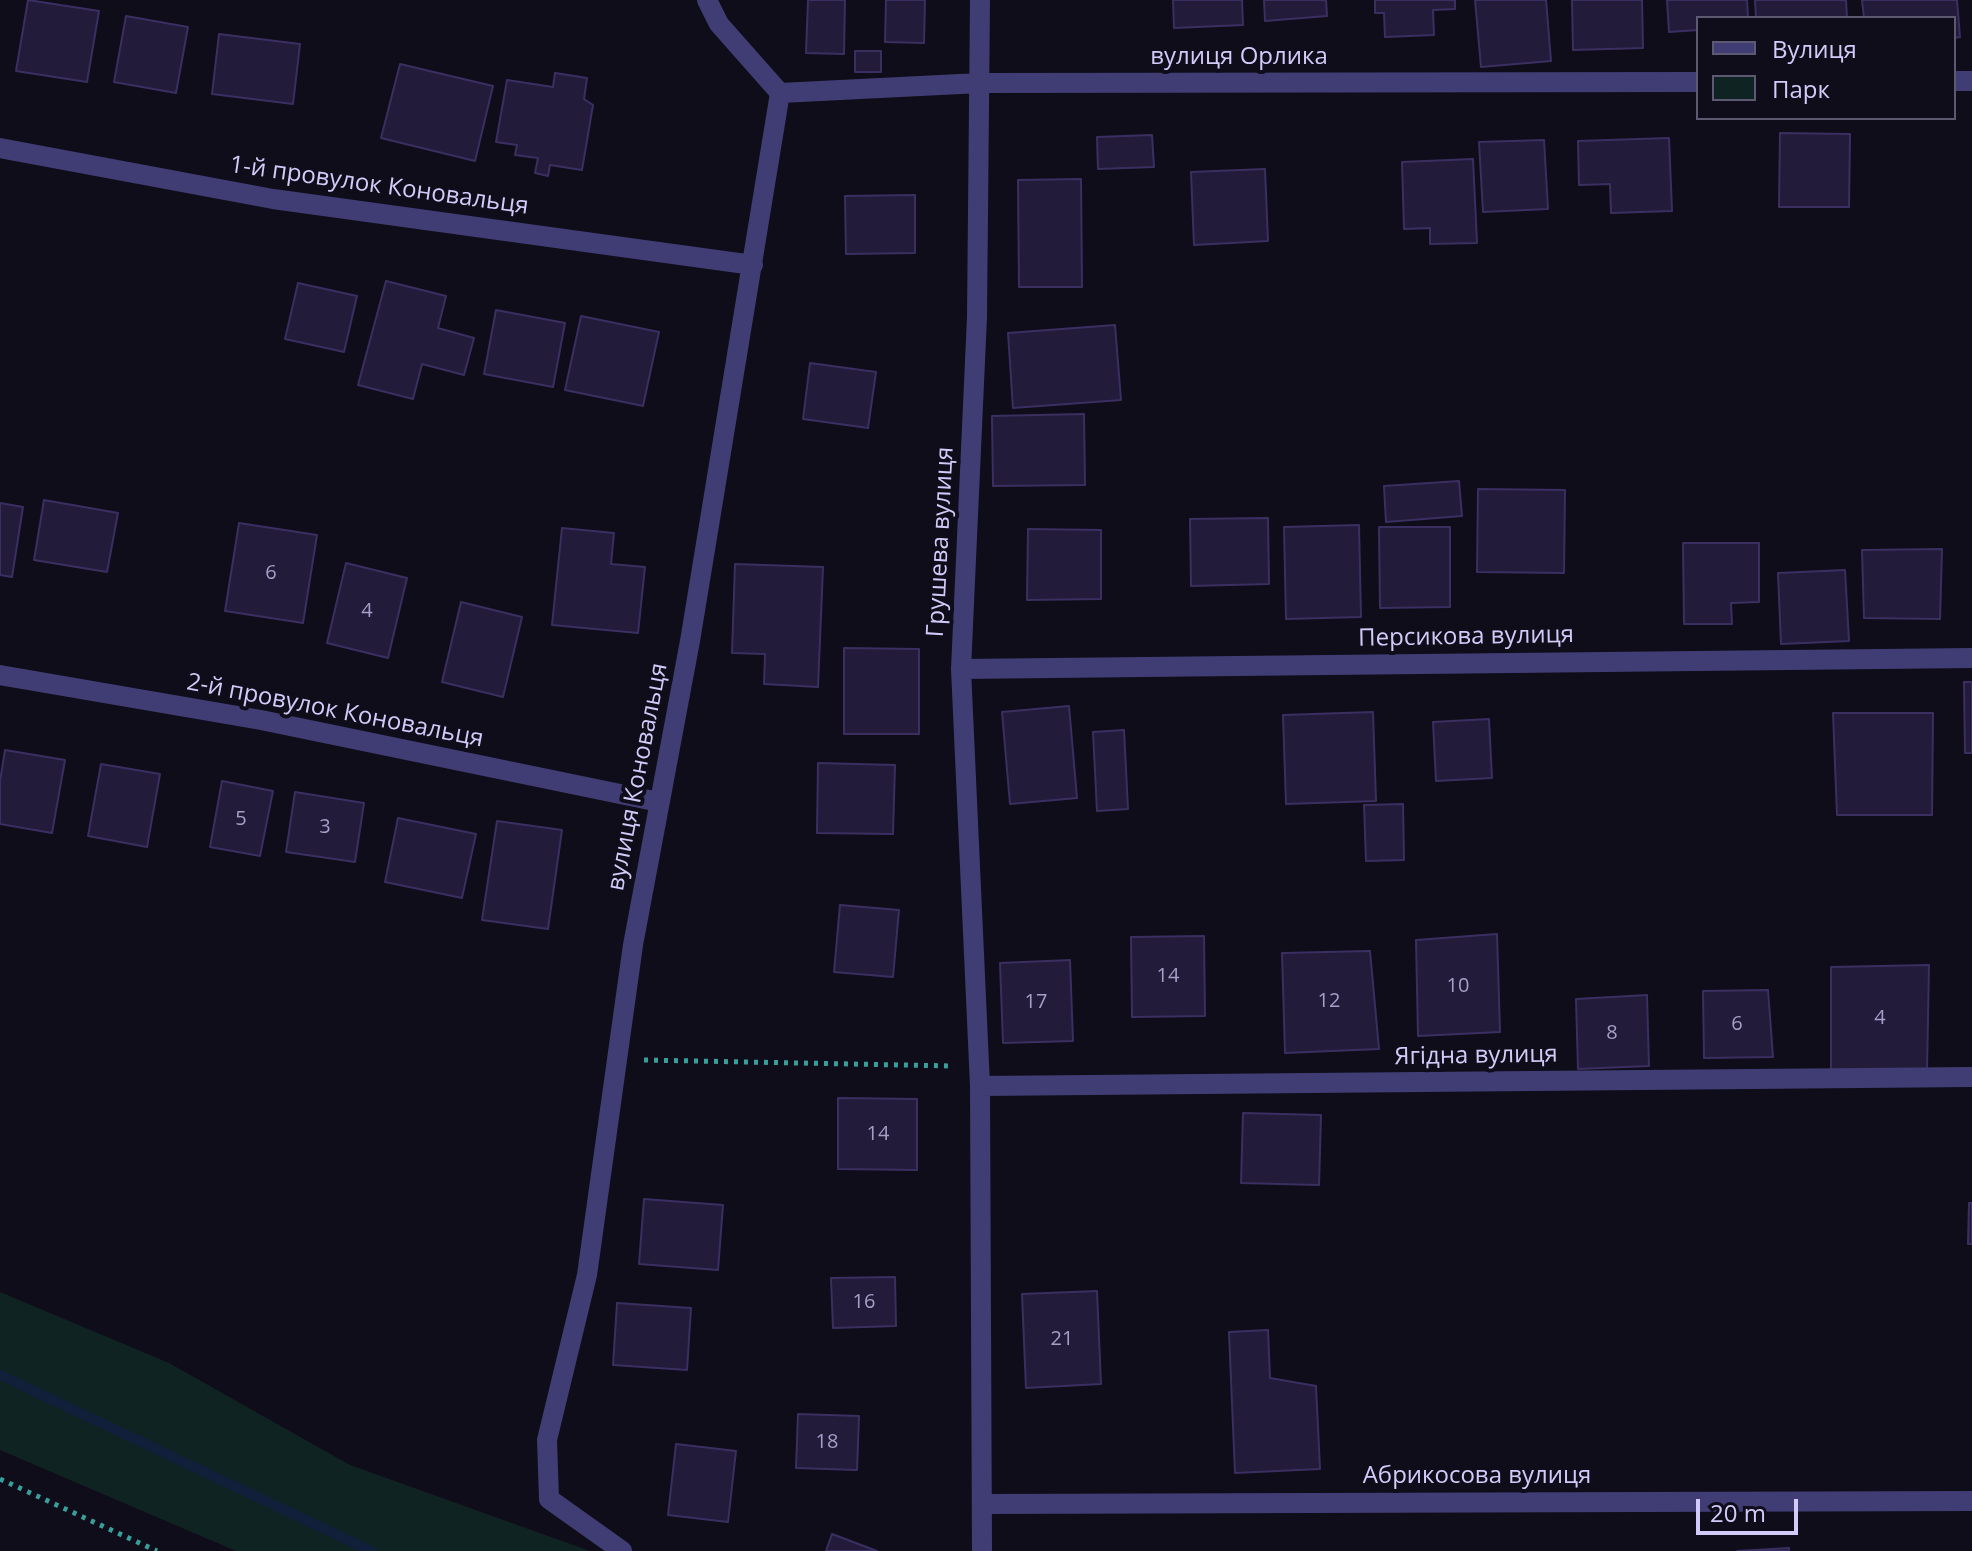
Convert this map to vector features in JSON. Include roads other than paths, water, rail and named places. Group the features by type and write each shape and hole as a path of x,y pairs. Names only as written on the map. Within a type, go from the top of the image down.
{"street":[{"path":"707,0 719,24 780,93"},
{"name":"Грушева вулиця","path":"980,0 977,317 961,669 980,1076 982,1551"},
{"name":"вулиця Орлика","path":"780,93 980,83 1696,82"},
{"name":"вулиця Коновальця","path":"622,1551 549,1499 547,1440 587,1275 633,945 690,641 780,93"},
{"name":"1-й провулок Коновальця","path":"0,148 273,199 753,265"},
{"name":"Персикова вулиця","path":"961,669 1972,658"},
{"name":"2-й провулок Коновальця","path":"0,675 261,720 659,802"},
{"name":"Ягідна вулиця","path":"980,1076 1972,1077"},
{"name":"Абрикосова вулиця","path":"982,1504 1972,1501"}],"waterway":[{"path":"0,1375 371,1551"}]}
